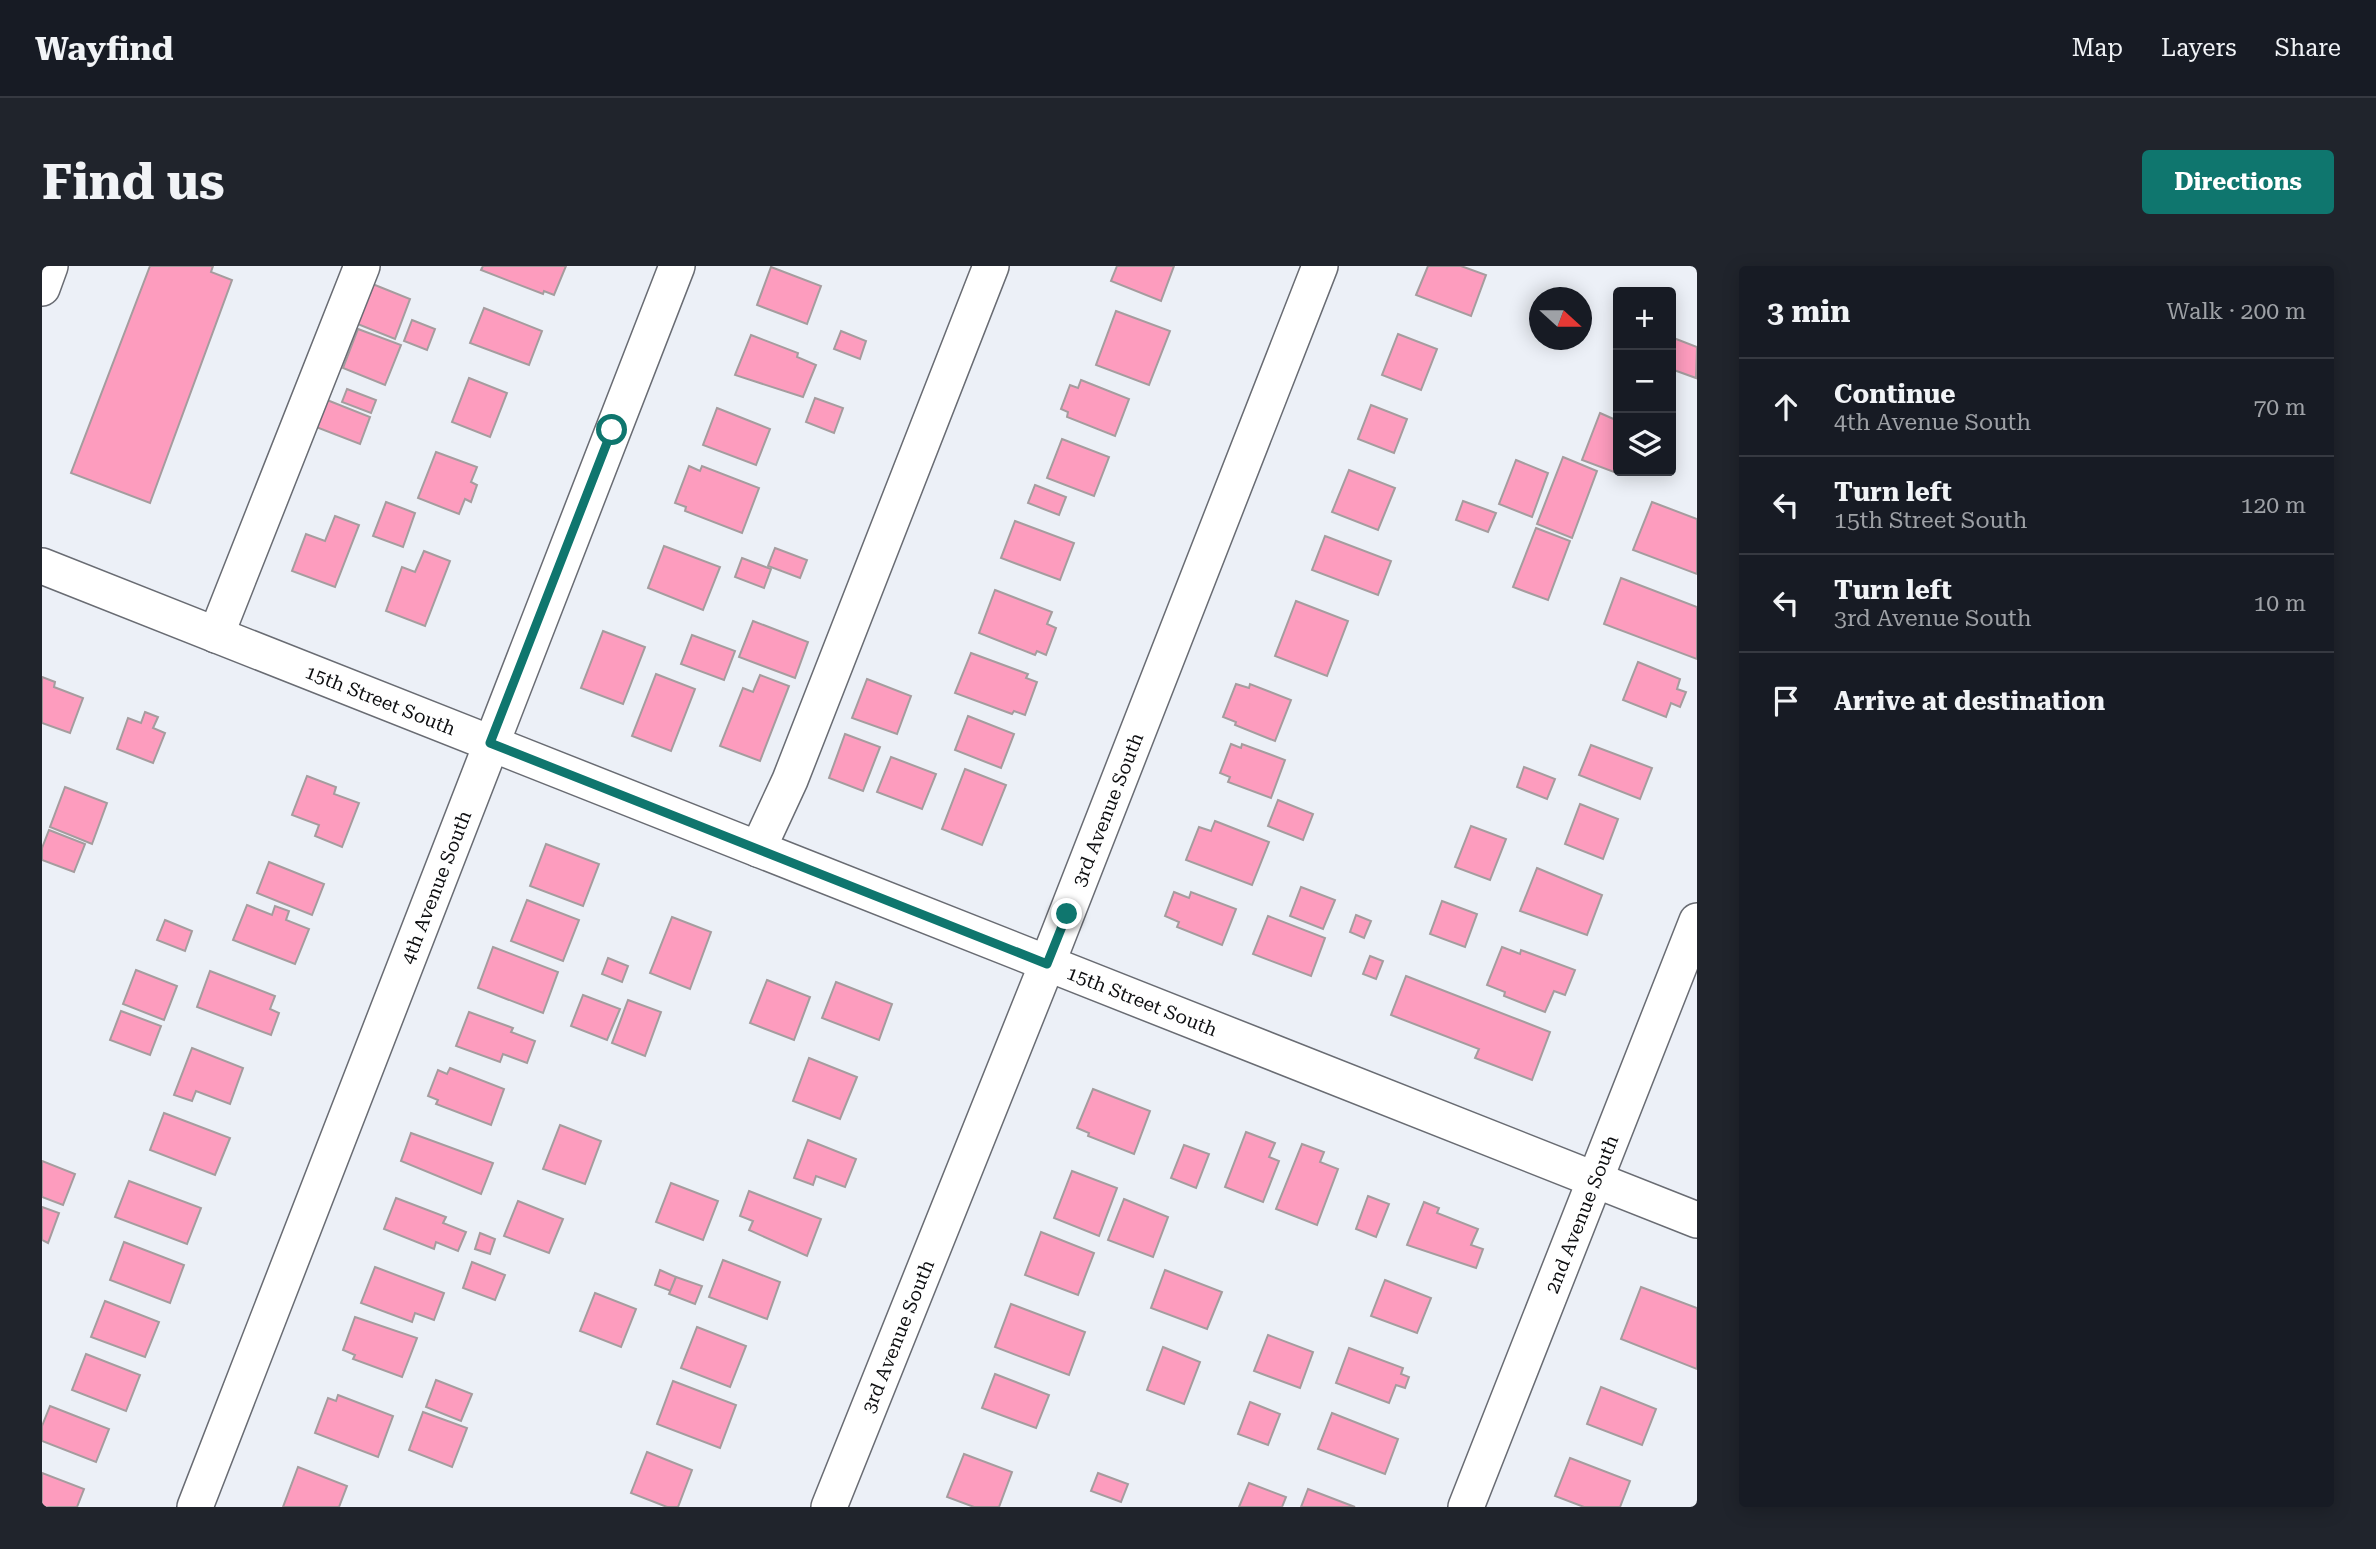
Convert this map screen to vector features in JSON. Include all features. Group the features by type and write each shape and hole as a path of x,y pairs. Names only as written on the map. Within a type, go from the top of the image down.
{"street":[{"path":"42,288 50,266"},
{"path":"216,635 362,266"},
{"name":"4th Avenue South","path":"195,1507 677,266"},
{"path":"758,849 790,780 991,266"},
{"name":"3rd Avenue South","path":"828,1507 1047,964 1320,266"},
{"name":"15th Street South","path":"42,566 1697,1220"},
{"name":"2nd Avenue South","path":"1466,1507 1697,921"}],"building":[{"path":"150,266 213,266 211,272 232,280 150,503 71,473"},
{"path":"483,266 566,266 554,295 544,291 543,294 481,270"},
{"path":"1117,266 1174,266 1161,301 1111,281"},
{"path":"1428,266 1461,266 1486,275 1471,316 1416,295"},
{"path":"771,267 821,286 807,324 757,305"},
{"path":"370,283 410,299 395,339 355,323"},
{"path":"484,308 542,331 529,365 470,343"},
{"path":"1116,311 1170,331 1149,385 1096,365"},
{"path":"412,320 435,329 427,350 404,341"},
{"path":"358,329 401,345 385,385 343,368"},
{"path":"841,331 866,341 860,359 834,349"},
{"path":"1398,334 1437,349 1421,390 1382,375"},
{"path":"751,335 798,353 797,357 816,365 803,397 735,375"},
{"path":"1676,339 1697,347 1696,378 1676,371"},
{"path":"469,378 507,393 490,437 452,422"},
{"path":"1081,380 1129,399 1115,436 1067,417 1068,412 1061,409 1070,385 1078,388"},
{"path":"347,389 376,400 371,413 342,402"},
{"path":"815,398 843,408 834,433 806,422"},
{"path":"327,400 370,417 360,444 316,427"},
{"path":"1371,405 1407,419 1394,453 1358,439"},
{"path":"717,408 770,429 756,465 703,445"},
{"path":"1600,413 1613,419 1613,472 1582,460"},
{"path":"1062,439 1109,457 1094,496 1047,478"},
{"path":"436,452 477,467 471,482 477,485 471,502 465,499 459,514 418,498"},
{"path":"1563,457 1597,471 1572,538 1537,524"},
{"path":"1516,460 1548,473 1532,517 1499,504"},
{"path":"689,466 700,471 702,466 759,488 742,533 685,511 686,507 675,503"},
{"path":"1349,470 1395,488 1378,530 1332,512"},
{"path":"1035,485 1066,497 1059,515 1028,503"},
{"path":"1463,501 1496,513 1488,532 1456,520"},
{"path":"386,502 415,513 403,547 373,536"},
{"path":"1652,502 1697,519 1697,574 1633,550"},
{"path":"335,516 359,525 335,587 292,571 306,534 325,541"},
{"path":"1015,521 1074,543 1060,580 1001,558"},
{"path":"1536,528 1570,541 1548,600 1513,587"},
{"path":"1325,536 1391,561 1378,595 1312,570"},
{"path":"664,546 720,567 703,610 648,588"},
{"path":"775,548 807,560 800,578 768,566"},
{"path":"424,551 450,561 425,626 386,611 402,567 415,572"},
{"path":"742,558 771,569 764,588 735,577"},
{"path":"1621,578 1697,607 1697,659 1604,624"},
{"path":"995,590 1052,612 1047,624 1056,628 1046,655 1037,651 1035,655 979,633"},
{"path":"1296,601 1348,621 1327,676 1275,656"},
{"path":"753,621 808,642 795,678 739,657"},
{"path":"603,631 645,647 623,704 581,688"},
{"path":"692,635 735,651 724,680 681,664"},
{"path":"971,653 1028,674 1026,678 1037,682 1025,715 1014,711 1012,714 955,693"},
{"path":"1638,662 1680,679 1677,689 1686,692 1680,707 1671,703 1666,717 1623,700"},
{"path":"656,674 695,689 671,751 632,736"},
{"path":"760,675 789,686 760,761 720,746 743,688 753,692"},
{"path":"42,677 55,682 54,687 83,698 70,733 42,723"},
{"path":"867,679 911,696 897,734 852,718"},
{"path":"1236,684 1249,688 1250,684 1291,700 1275,741 1235,725 1236,722 1223,717"},
{"path":"145,712 158,717 153,728 165,733 153,763 117,749 128,718 141,723"},
{"path":"968,716 1014,734 1001,768 955,750"},
{"path":"845,734 880,747 863,791 829,778"},
{"path":"1231,744 1241,748 1242,744 1285,760 1271,798 1228,782 1230,777 1220,773"},
{"path":"1591,745 1652,768 1640,799 1579,775"},
{"path":"891,757 936,774 922,809 877,792"},
{"path":"1524,767 1555,779 1547,799 1517,787"},
{"path":"965,769 1006,785 982,845 942,829"},
{"path":"307,776 336,787 334,794 359,803 342,847 315,836 319,825 292,815"},
{"path":"65,787 107,803 92,844 50,827"},
{"path":"1278,800 1313,814 1303,840 1268,826"},
{"path":"1580,804 1618,819 1603,859 1565,844"},
{"path":"1215,821 1269,842 1252,885 1186,860 1199,827 1211,831"},
{"path":"1471,826 1506,839 1490,880 1455,867"},
{"path":"49,830 85,844 74,872 42,860 42,848"},
{"path":"546,844 599,864 583,906 530,886"},
{"path":"269,862 324,884 312,915 257,893"},
{"path":"1537,868 1602,895 1587,935 1520,911"},
{"path":"1301,887 1335,900 1323,929 1290,916"},
{"path":"1174,892 1189,898 1191,892 1236,909 1222,945 1177,927 1179,922 1165,916"},
{"path":"527,900 579,920 563,961 511,941"},
{"path":"1442,901 1477,914 1465,947 1430,934"},
{"path":"247,905 272,915 275,906 289,911 286,920 309,929 295,964 233,940"},
{"path":"1356,915 1371,921 1364,938 1350,932"},
{"path":"1268,916 1325,938 1311,976 1253,954"},
{"path":"672,917 711,932 690,989 650,973"},
{"path":"165,920 192,931 185,951 157,940"},
{"path":"493,947 558,972 543,1013 478,988"},
{"path":"1502,947 1520,954 1521,950 1575,970 1565,995 1554,991 1545,1012 1504,996 1505,992 1487,985"},
{"path":"1370,956 1383,961 1376,979 1363,974"},
{"path":"608,958 628,966 622,982 602,974"},
{"path":"136,970 177,986 164,1020 123,1004"},
{"path":"210,971 275,996 270,1009 279,1013 271,1035 197,1007"},
{"path":"1406,976 1550,1032 1532,1080 1475,1058 1479,1049 1391,1015"},
{"path":"767,980 810,997 794,1040 750,1023"},
{"path":"836,982 892,1004 879,1040 822,1018"},
{"path":"583,995 620,1009 607,1040 571,1026"},
{"path":"628,1000 661,1012 645,1056 612,1043"},
{"path":"121,1011 161,1026 150,1055 110,1040"},
{"path":"469,1012 513,1028 511,1032 535,1041 527,1063 503,1054 500,1062 456,1046"},
{"path":"192,1048 243,1068 230,1104 196,1091 192,1101 174,1095"},
{"path":"809,1058 857,1077 840,1119 793,1101"},
{"path":"450,1068 504,1089 491,1125 436,1104 438,1100 428,1096 438,1070 447,1074"},
{"path":"1093,1089 1150,1111 1134,1154 1088,1136 1089,1133 1077,1128"},
{"path":"164,1113 230,1138 215,1175 150,1150"},
{"path":"560,1125 601,1141 585,1184 543,1169"},
{"path":"1246,1132 1275,1143 1269,1157 1279,1161 1263,1202 1225,1187"},
{"path":"411,1133 493,1163 481,1194 401,1161"},
{"path":"808,1140 856,1159 845,1187 816,1176 813,1185 794,1178"},
{"path":"1302,1144 1324,1152 1320,1162 1338,1169 1317,1225 1276,1209"},
{"path":"1184,1145 1209,1154 1196,1188 1171,1178"},
{"path":"42,1161 75,1174 63,1205 42,1197"},
{"path":"1072,1171 1117,1188 1099,1236 1054,1218"},
{"path":"129,1181 201,1208 187,1244 115,1217"},
{"path":"671,1183 718,1201 703,1240 656,1222"},
{"path":"749,1191 821,1219 807,1256 749,1230 753,1221 740,1216"},
{"path":"1368,1196 1389,1204 1376,1237 1356,1229"},
{"path":"396,1198 446,1217 443,1223 466,1232 458,1251 436,1242 434,1249 384,1229"},
{"path":"1124,1199 1168,1217 1153,1257 1108,1240"},
{"path":"518,1201 563,1219 549,1253 504,1236"},
{"path":"1424,1202 1439,1208 1437,1213 1478,1229 1471,1245 1483,1249 1476,1268 1407,1245"},
{"path":"42,1207 59,1213 48,1243 42,1240"},
{"path":"1041,1232 1094,1253 1078,1295 1025,1275"},
{"path":"480,1233 495,1239 490,1254 475,1249"},
{"path":"124,1242 184,1265 170,1303 110,1280"},
{"path":"723,1260 780,1282 767,1319 709,1297"},
{"path":"472,1262 505,1275 495,1300 463,1288"},
{"path":"375,1267 444,1293 434,1320 415,1313 412,1322 361,1303"},
{"path":"660,1270 676,1277 671,1291 655,1285"},
{"path":"1165,1270 1222,1292 1207,1329 1151,1308"},
{"path":"676,1277 702,1286 695,1304 669,1294"},
{"path":"1385,1280 1431,1298 1417,1333 1371,1316"},
{"path":"1641,1287 1697,1308 1697,1369 1621,1339"},
{"path":"595,1293 636,1309 621,1347 580,1331"},
{"path":"105,1301 159,1322 145,1357 91,1337"},
{"path":"1011,1304 1085,1332 1069,1375 995,1347"},
{"path":"355,1317 417,1338 402,1377 353,1359 355,1355 343,1350"},
{"path":"697,1327 746,1346 730,1387 681,1368"},
{"path":"1268,1335 1313,1352 1300,1388 1254,1371"},
{"path":"1163,1347 1200,1362 1184,1404 1147,1390"},
{"path":"1349,1348 1403,1368 1401,1374 1409,1377 1405,1388 1396,1385 1389,1403 1336,1383"},
{"path":"86,1354 140,1375 126,1411 72,1390"},
{"path":"995,1374 1049,1395 1036,1428 982,1408"},
{"path":"436,1380 472,1394 461,1421 426,1407"},
{"path":"673,1381 736,1405 720,1448 657,1424"},
{"path":"1601,1387 1656,1409 1642,1445 1587,1424"},
{"path":"338,1395 393,1416 378,1457 315,1433 328,1398 336,1401"},
{"path":"1250,1402 1280,1414 1268,1445 1238,1434"},
{"path":"50,1406 109,1429 96,1462 42,1441 42,1426"},
{"path":"423,1412 467,1428 452,1467 409,1450"},
{"path":"1332,1413 1398,1439 1385,1474 1318,1449"},
{"path":"647,1452 692,1470 678,1507 667,1507 631,1493"},
{"path":"964,1454 1012,1472 999,1507 974,1507 947,1497"},
{"path":"1570,1458 1630,1481 1620,1507 1584,1507 1555,1496"},
{"path":"298,1467 347,1486 339,1507 283,1507"},
{"path":"42,1473 84,1489 77,1507 42,1507"},
{"path":"1098,1473 1128,1484 1121,1502 1091,1491"},
{"path":"1249,1483 1286,1497 1282,1507 1239,1507"},
{"path":"1308,1489 1355,1507 1301,1507"}],"route":[{"path":"612,430 490,743 1047,964 1067,914"}]}
